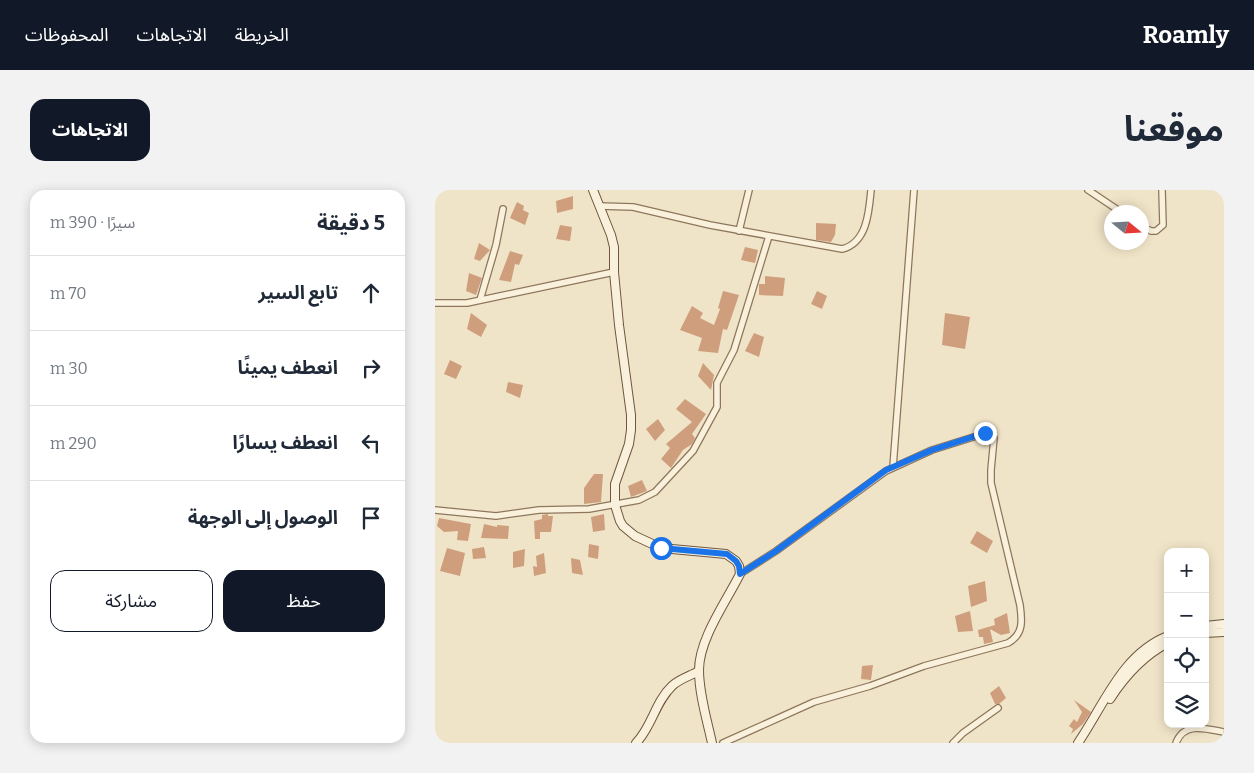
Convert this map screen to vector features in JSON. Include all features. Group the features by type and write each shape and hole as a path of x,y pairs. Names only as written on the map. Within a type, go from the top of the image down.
{"street":[{"path":"593,190 612,241 631,414 631,430 624,459 615,484 615,505 623,526 635,536 661,548 727,554 736,561 740,574"},
{"path":"739,231 749,190"},
{"path":"599,206 619,205 633,207 739,231 836,249 847,248 855,242 866,223 871,190"},
{"path":"893,467 914,190"},
{"path":"1087,190 1110,205"},
{"path":"1149,231 1156,231 1163,225 1163,190"},
{"path":"480,300 496,245 503,209"},
{"path":"435,510 496,516 534,510 589,509 639,500 655,492 693,451 717,407 717,383 734,350 769,236"},
{"path":"436,301 467,303 614,272"},
{"path":"712,743 699,671 700,660 708,636 740,574 776,551 886,470 932,450 983,434 989,434 994,438 991,483 1020,605 1022,618 1019,634 1008,643 924,666 870,686 814,702 723,743"},
{"path":"1209,626 1224,624"},
{"path":"1209,633 1224,632"},
{"path":"1078,743 1124,671 1142,651 1164,638"},
{"path":"1083,743 1123,679 1146,657 1164,646"},
{"path":"636,743 645,732 667,691 679,681 699,671"},
{"path":"953,743 963,733 999,708"},
{"path":"1176,743 1181,734 1192,728 1224,732"}],"building":[{"path":"573,196 573,209 557,213 556,201"},
{"path":"517,202 524,206 523,210 529,213 525,225 510,218"},
{"path":"816,223 836,224 835,235 831,242 816,240"},
{"path":"560,225 572,227 570,241 556,239"},
{"path":"479,243 490,250 480,261 474,259"},
{"path":"745,247 758,250 755,263 741,260"},
{"path":"510,251 523,255 519,265 515,264 511,282 499,280"},
{"path":"469,273 482,278 476,295 466,291"},
{"path":"765,276 785,278 783,296 759,295 759,284 765,284"},
{"path":"723,291 739,295 727,330 723,329 718,353 698,351 702,338 680,330 692,306 703,313 700,318 714,325 720,309 718,308"},
{"path":"817,291 827,296 822,309 811,304"},
{"path":"471,313 487,325 481,337 467,329"},
{"path":"945,313 970,317 965,349 942,345"},
{"path":"754,333 764,337 759,357 745,351"},
{"path":"450,360 462,366 456,379 444,374"},
{"path":"703,363 714,375 711,390 698,376"},
{"path":"508,382 523,385 520,398 506,392"},
{"path":"685,399 706,414 692,434 695,438 692,444 683,450 671,468 661,459 670,448 666,444 692,422 676,409"},
{"path":"658,419 665,430 655,441 646,429"},
{"path":"594,474 603,474 601,502 584,504 584,488"},
{"path":"642,480 647,491 631,497 628,486"},
{"path":"548,514 548,516 553,516 551,532 540,532 540,539 535,539 534,521 542,519 542,515"},
{"path":"604,514 605,530 593,532 591,517"},
{"path":"439,518 471,524 468,541 457,540 458,531 444,532 437,526"},
{"path":"484,524 497,527 497,525 509,526 508,539 481,538"},
{"path":"977,531 993,541 987,553 970,543"},
{"path":"589,544 599,546 598,559 588,557"},
{"path":"484,547 486,558 473,559 472,549"},
{"path":"447,548 465,553 460,576 440,571"},
{"path":"525,549 524,566 513,568 513,552"},
{"path":"544,553 546,573 534,576 533,566 537,567 536,556"},
{"path":"571,558 580,560 583,575 572,573"},
{"path":"985,581 987,601 971,607 968,586"},
{"path":"970,611 973,631 958,632 955,616"},
{"path":"1007,613 1010,633 1001,635 990,629 993,642 984,644 983,637 979,637 978,630 995,625 994,619"},
{"path":"873,665 871,680 861,679 862,666"},
{"path":"999,686 1006,698 999,704 995,704 990,693"},
{"path":"1074,700 1091,712 1083,724 1071,734 1073,729 1069,726 1074,719 1077,722 1082,712"}],"route":[{"path":"661,548 727,554 736,561 740,574 776,551 886,470 932,450 985,433"}]}
